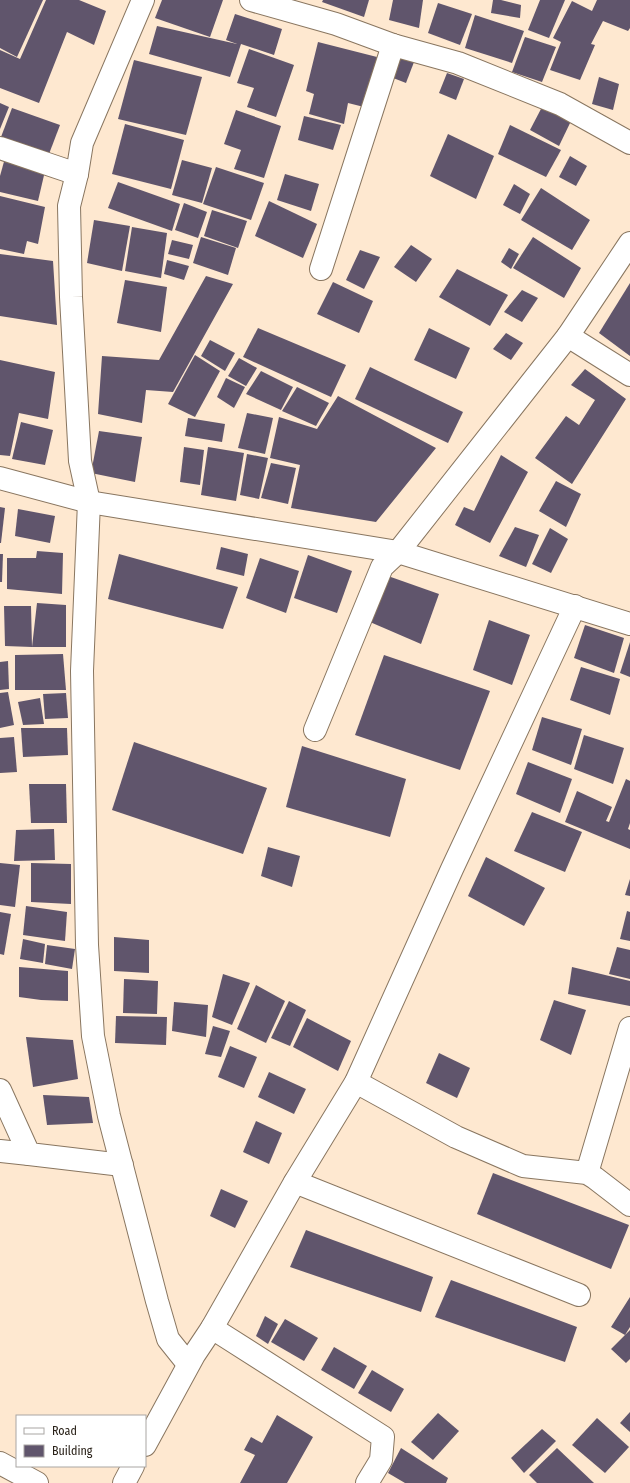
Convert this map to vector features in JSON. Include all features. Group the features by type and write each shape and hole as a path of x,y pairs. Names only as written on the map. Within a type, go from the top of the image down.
{"street":[{"path":"143,0 82,143 70,206 71,297 80,461 89,502 82,671 87,945 93,1036 109,1116 168,1339 188,1364"},
{"path":"251,0 336,24 393,45 458,63 560,104 630,143"},
{"path":"321,269 393,45"},
{"path":"0,148 77,174"},
{"path":"315,730 382,567 398,552 568,336 630,243"},
{"path":"568,336 630,375"},
{"path":"0,478 89,502 398,552 630,624"},
{"path":"146,1443 188,1364 212,1328 295,1182 356,1082 452,869 575,606"},
{"path":"587,1174 630,1028"},
{"path":"356,1082 456,1137 523,1166 587,1174 595,1178 630,1205"},
{"path":"0,1090 28,1154"},
{"path":"0,1151 122,1166"},
{"path":"295,1182 579,1296"},
{"path":"212,1328 383,1437 381,1460 367,1483"},
{"path":"0,1463 37,1483"},
{"path":"124,1483 133,1467"}],"building":[{"path":"0,0 43,0 17,57 0,48"},
{"path":"46,0 79,0 106,11 94,45 67,32 39,103 0,88 0,50 20,59"},
{"path":"162,0 223,0 210,37 155,18"},
{"path":"323,0 369,0 364,17 322,2"},
{"path":"393,0 423,0 419,28 389,20"},
{"path":"493,0 501,0 521,5 520,18 491,13"},
{"path":"540,0 565,0 549,38 528,30"},
{"path":"597,0 630,0 630,28 628,31 603,21 591,44 595,45 580,80 550,70 561,42 553,38 572,1 592,11"},
{"path":"438,3 472,14 460,45 428,33"},
{"path":"235,14 282,29 274,55 241,44 230,77 149,54 157,26 237,44 226,40"},
{"path":"475,15 524,31 512,63 465,48"},
{"path":"525,37 556,47 542,82 512,72"},
{"path":"318,42 377,57 364,107 348,103 344,124 309,114 314,94 306,91"},
{"path":"249,49 294,65 276,117 247,107 254,88 237,83"},
{"path":"397,56 414,62 406,83 388,76"},
{"path":"134,60 202,77 186,135 118,119"},
{"path":"447,73 464,79 456,100 439,93"},
{"path":"599,77 619,84 613,110 592,104"},
{"path":"0,103 9,107 0,129"},
{"path":"542,107 571,121 559,146 530,130"},
{"path":"12,108 60,125 49,154 1,137"},
{"path":"236,110 281,126 264,178 234,169 241,150 224,144"},
{"path":"304,116 341,125 333,150 298,140"},
{"path":"125,124 184,140 171,189 112,174"},
{"path":"510,125 561,150 546,177 498,154"},
{"path":"448,134 494,156 476,199 430,176"},
{"path":"570,156 587,166 576,186 559,177"},
{"path":"5,158 45,171 38,201 0,192 0,176"},
{"path":"182,160 212,168 202,203 172,195"},
{"path":"216,167 264,183 251,220 203,204"},
{"path":"285,174 319,184 311,211 277,200"},
{"path":"118,182 180,204 172,231 108,208"},
{"path":"514,184 530,194 520,214 503,205"},
{"path":"541,188 590,220 572,250 521,220"},
{"path":"0,196 45,207 38,244 27,241 24,254 0,249"},
{"path":"269,201 317,224 303,258 255,236"},
{"path":"184,203 207,212 198,238 175,230"},
{"path":"212,210 247,221 238,248 204,236"},
{"path":"94,220 130,226 122,271 87,263"},
{"path":"132,227 167,233 161,278 125,271"},
{"path":"201,237 236,248 228,275 193,263"},
{"path":"533,237 581,268 564,298 513,268"},
{"path":"172,240 193,245 189,259 168,254"},
{"path":"411,245 432,259 416,282 394,267"},
{"path":"509,248 519,254 511,269 501,262"},
{"path":"360,250 380,257 364,289 346,280"},
{"path":"0,254 53,261 57,325 0,316"},
{"path":"167,260 189,266 184,280 164,274"},
{"path":"457,269 508,295 490,326 439,297"},
{"path":"206,276 233,284 173,392 146,390 142,423 98,414 102,356 159,360"},
{"path":"125,280 167,287 161,332 117,323"},
{"path":"333,282 373,301 359,333 317,314"},
{"path":"630,283 630,356 599,333"},
{"path":"522,290 538,298 522,322 504,312"},
{"path":"258,328 346,365 331,397 243,357"},
{"path":"429,328 470,348 456,379 414,360"},
{"path":"506,333 523,343 511,360 493,349"},
{"path":"210,340 235,353 225,371 201,356"},
{"path":"195,355 220,371 195,417 168,404"},
{"path":"239,358 257,368 246,386 228,376"},
{"path":"0,360 55,372 48,419 19,413 10,456 0,455"},
{"path":"370,367 463,412 448,443 355,399"},
{"path":"585,369 626,399 572,484 535,458 566,416 579,425 595,400 571,385"},
{"path":"261,371 293,387 281,410 246,394"},
{"path":"226,378 245,387 234,408 217,397"},
{"path":"297,387 329,403 316,426 282,411"},
{"path":"338,396 436,448 376,522 291,508 300,465 270,458 279,417 317,429"},
{"path":"247,413 273,418 265,454 238,448"},
{"path":"188,418 225,424 222,442 185,436"},
{"path":"21,422 53,430 45,465 12,459"},
{"path":"99,431 142,437 135,482 91,473"},
{"path":"184,447 204,450 200,485 180,482"},
{"path":"208,447 244,453 236,501 201,495"},
{"path":"247,454 268,458 259,499 240,495"},
{"path":"501,455 528,472 490,543 455,525 464,507 474,511"},
{"path":"271,463 296,468 288,504 261,498"},
{"path":"556,481 581,494 566,527 539,511"},
{"path":"0,507 5,508 1,543 0,543"},
{"path":"18,509 55,516 50,543 15,536"},
{"path":"515,527 539,535 526,567 499,556"},
{"path":"550,528 568,539 551,573 532,564"},
{"path":"221,547 248,554 244,576 216,569"},
{"path":"37,551 63,553 62,594 7,589 7,558 36,558"},
{"path":"0,554 3,554 2,582 0,582"},
{"path":"119,554 238,587 223,629 108,599"},
{"path":"308,555 352,571 337,613 294,598"},
{"path":"260,558 299,571 286,613 246,598"},
{"path":"388,576 439,594 421,644 370,622"},
{"path":"37,603 66,605 66,647 32,647"},
{"path":"4,606 31,606 32,647 5,646"},
{"path":"489,620 530,635 512,685 473,670"},
{"path":"585,625 624,638 614,673 574,658"},
{"path":"630,642 630,677 620,673"},
{"path":"63,654 66,690 15,690 15,655"},
{"path":"384,655 490,691 460,770 355,735"},
{"path":"8,661 9,689 0,690 0,662"},
{"path":"581,667 620,679 610,715 570,700"},
{"path":"8,692 14,725 0,728 0,693"},
{"path":"66,693 68,718 45,719 43,694"},
{"path":"40,698 44,724 23,725 18,702"},
{"path":"542,717 582,729 571,765 532,750"},
{"path":"21,728 67,728 68,755 23,757"},
{"path":"584,735 624,748 613,784 574,769"},
{"path":"14,737 17,772 0,773 0,738"},
{"path":"134,742 267,788 243,854 112,810"},
{"path":"302,746 406,779 390,837 286,807"},
{"path":"528,762 572,779 560,813 516,794"},
{"path":"626,779 630,781 630,823 628,829 630,830 630,849 565,822 577,791 612,807 606,821 609,822"},
{"path":"29,784 66,784 67,823 31,823"},
{"path":"532,812 582,832 565,872 514,851"},
{"path":"54,829 55,860 14,861 16,830"},
{"path":"268,847 300,856 292,887 261,876"},
{"path":"486,857 545,888 524,926 468,896"},
{"path":"0,863 20,865 15,907 0,905"},
{"path":"31,863 71,864 71,904 31,902"},
{"path":"630,879 630,896 625,895"},
{"path":"26,906 67,912 65,941 23,935"},
{"path":"627,911 630,912 630,941 620,939"},
{"path":"0,912 11,914 4,955 0,954"},
{"path":"114,937 149,940 149,973 114,971"},
{"path":"23,939 45,944 43,963 20,959"},
{"path":"47,945 75,949 72,969 45,964"},
{"path":"617,947 630,950 630,979 609,974"},
{"path":"19,967 68,971 68,1001 41,1000 19,997"},
{"path":"572,967 630,981 630,1006 568,994"},
{"path":"223,974 250,983 232,1025 212,1017"},
{"path":"124,979 158,981 157,1014 123,1013"},
{"path":"256,985 285,1001 266,1043 237,1029"},
{"path":"554,1000 586,1010 571,1055 540,1040"},
{"path":"289,1001 306,1010 290,1046 271,1038"},
{"path":"174,1002 208,1005 206,1037 172,1031"},
{"path":"116,1016 167,1017 166,1045 115,1043"},
{"path":"307,1018 351,1041 338,1071 293,1047"},
{"path":"213,1026 230,1031 221,1057 205,1054"},
{"path":"26,1037 73,1040 78,1079 33,1087"},
{"path":"230,1046 257,1057 244,1088 218,1077"},
{"path":"439,1053 470,1068 457,1098 426,1083"},
{"path":"269,1072 306,1089 294,1114 258,1097"},
{"path":"43,1095 89,1097 93,1123 47,1125"},
{"path":"256,1121 282,1133 269,1164 243,1152"},
{"path":"493,1173 629,1225 611,1269 477,1214"},
{"path":"221,1189 248,1201 235,1228 210,1216"},
{"path":"306,1230 433,1277 421,1312 290,1267"},
{"path":"451,1280 577,1327 565,1362 435,1317"},
{"path":"630,1297 630,1327 625,1335 611,1327"},
{"path":"265,1316 278,1324 268,1344 256,1336"},
{"path":"285,1319 318,1338 304,1361 271,1342"},
{"path":"630,1330 630,1359 626,1363 611,1349"},
{"path":"334,1347 367,1366 354,1389 321,1370"},
{"path":"372,1370 404,1389 391,1412 358,1393"},
{"path":"630,1412 630,1432 620,1423"},
{"path":"438,1413 459,1431 433,1460 411,1442"},
{"path":"277,1415 313,1437 287,1483 240,1483 255,1455 244,1450 251,1437 262,1443"},
{"path":"597,1418 629,1447 605,1473 572,1445"},
{"path":"542,1429 556,1441 524,1473 511,1458"},
{"path":"401,1448 448,1478 446,1483 405,1483 388,1473"},
{"path":"557,1448 594,1483 537,1483 529,1475"}]}
